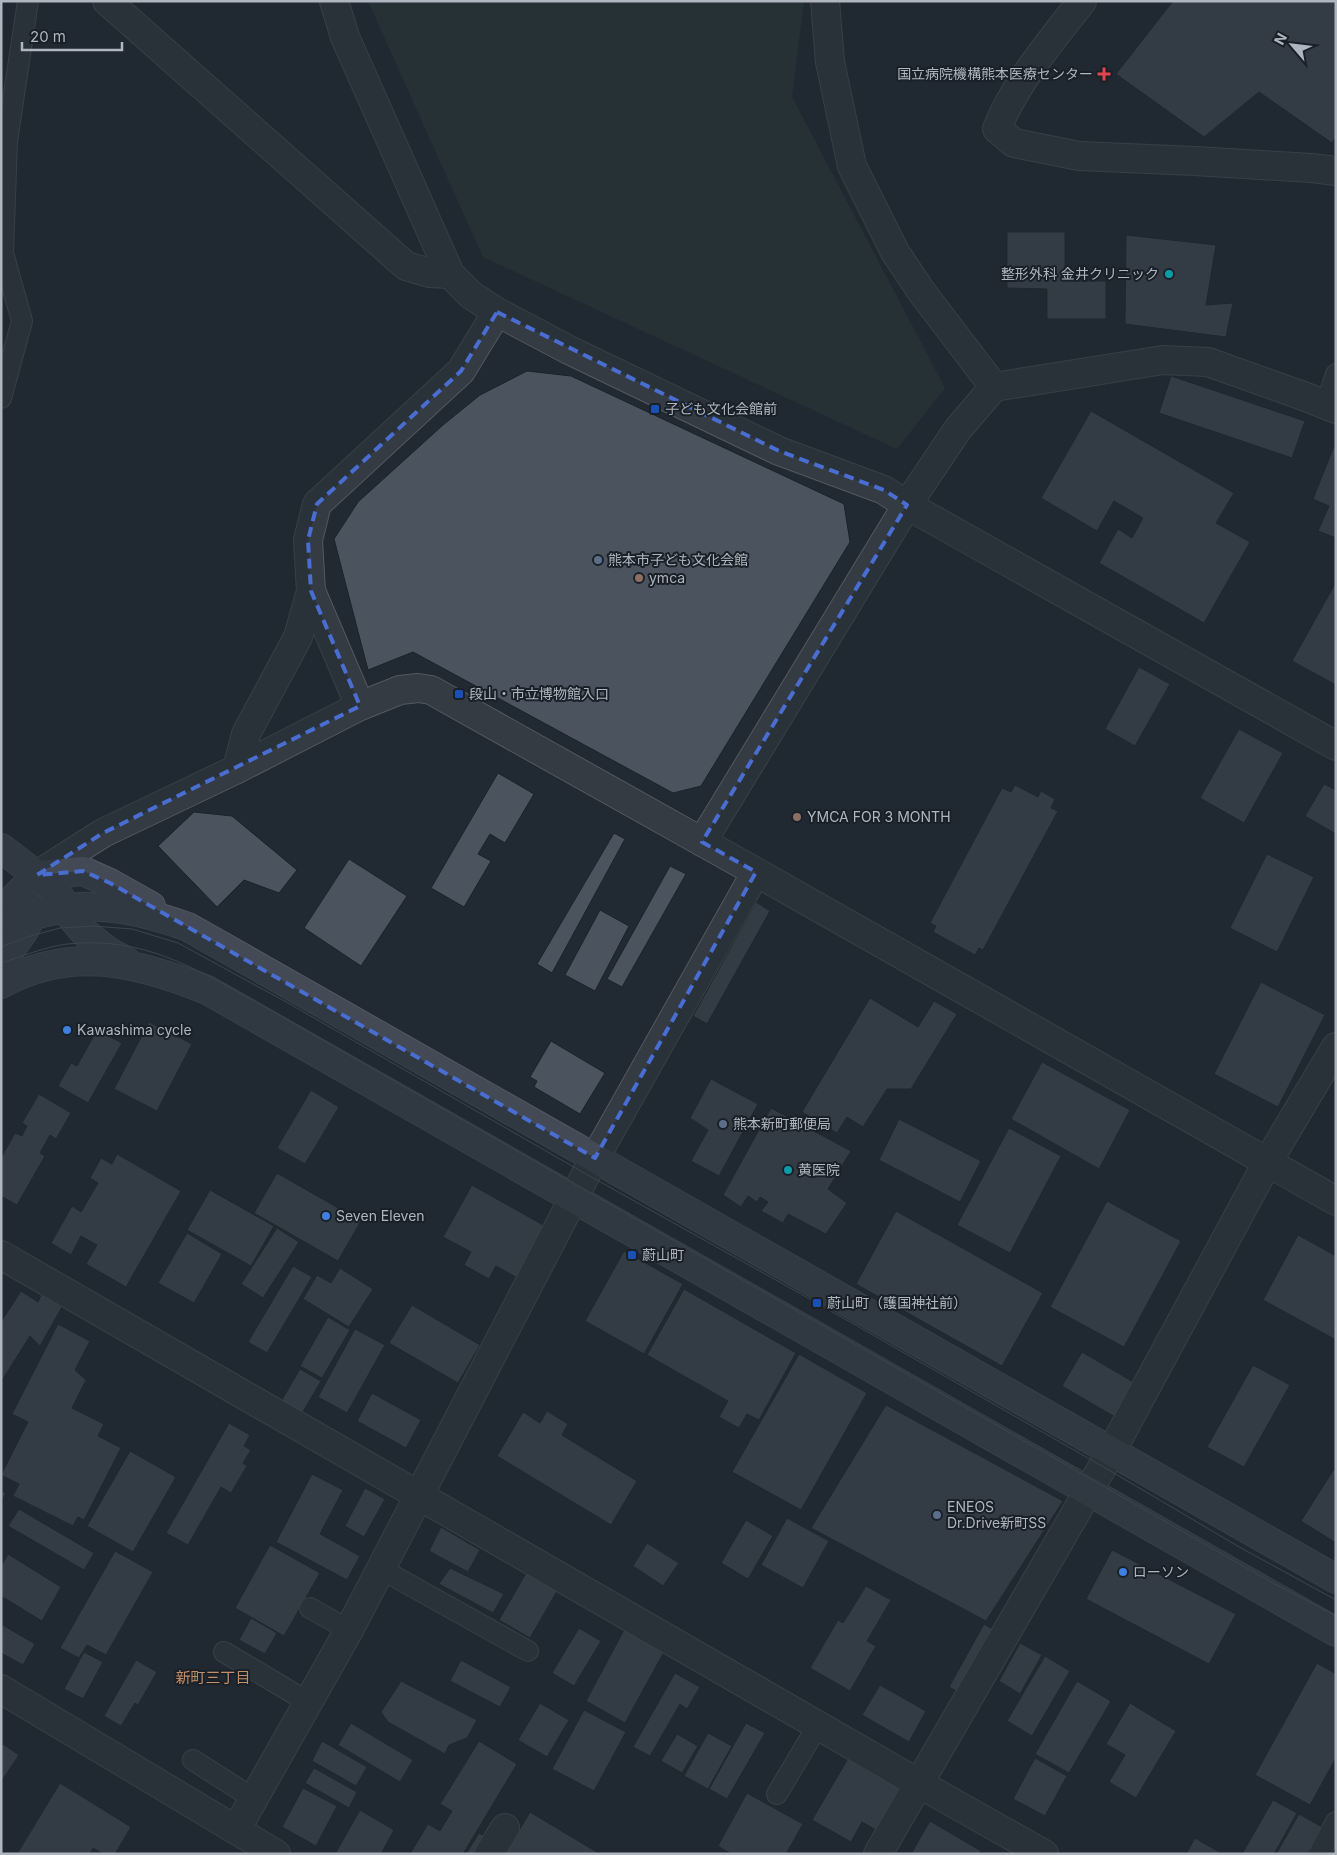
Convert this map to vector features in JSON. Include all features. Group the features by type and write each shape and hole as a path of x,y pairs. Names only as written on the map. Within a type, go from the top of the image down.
{"street":[{"path":"107,1 406,266 430,273 450,274"},
{"path":"334,1 345,37 450,274 471,295 497,312 569,350 779,451 884,490 907,505 1336,746"},
{"path":"825,1 830,62 852,166 895,252 921,291 994,387"},
{"path":"1082,1 1046,48 1004,109 996,129 1014,143 1079,156 1196,161 1336,171"},
{"path":"236,769 246,734 298,637 311,591 308,540 317,504 461,371 497,312"},
{"path":"702,842 907,505 958,429 994,387 1163,360 1208,362 1331,407"},
{"path":"311,591 360,706"},
{"path":"1,911 37,875 103,833 236,769 360,706 400,690 418,688 431,690 1336,1201"},
{"path":"1,848 56,890 65,908 85,933 96,943 135,965"},
{"path":"37,875 83,871 110,883 1336,1579"},
{"path":"236,1830 381,1569 573,1199 756,872"},
{"path":"1,963 23,932 39,903 37,875"},
{"path":"1,928 32,916 65,908 116,907 142,912 188,927"},
{"path":"1,984 12,977 54,963 96,961 135,965 170,975 207,990 1336,1632"},
{"path":"878,1854 1111,1452 1268,1163 1336,1047"},
{"path":"1,1255 1044,1854"},
{"path":"1,1689 276,1854"},
{"path":"489,1854 505,1828"}],"lane":[{"path":"1,398 22,321 2,254 7,141 28,1"},
{"path":"1331,407 1336,374"},
{"path":"381,1569 528,1651"},
{"path":"310,1608 348,1630"},
{"path":"224,1652 308,1702"},
{"path":"777,1794 818,1725"},
{"path":"193,1760 254,1798"},
{"path":"1319,1854 1336,1822"}],"highlighted area":[{"path":"497,312 779,451 884,490 907,505 702,842 756,872 595,1158 110,883 83,871 37,875 103,833 360,706 311,591 308,540 317,504 461,371"}],"shaded area":[{"path":"368,1 804,1 792,97 945,388 897,449 483,257"}],"building":[{"path":"1173,1 1336,1 1336,137 1332,143 1259,92 1204,137 1116,74"},
{"path":"1007,232 1065,232 1065,281 1106,281 1106,319 1047,319 1047,289 1007,288"},
{"name":"整形外科 金井クリニック","path":"1126,235 1216,245 1206,305 1233,303 1226,337 1125,324"},
{"path":"527,371 571,376 844,504 850,542 701,786 673,793 413,652 368,670 334,539 358,502 443,425 480,395"},
{"path":"1171,376 1305,421 1292,458 1159,413"},
{"path":"1091,411 1234,493 1216,523 1250,542 1204,623 1099,563 1118,529 1132,538 1143,518 1114,501 1097,531 1041,498"},
{"path":"1334,446 1336,446 1336,538 1318,531 1329,506 1313,499"},
{"path":"1336,582 1336,685 1292,661"},
{"path":"1139,667 1170,684 1135,746 1105,729"},
{"path":"1239,729 1283,753 1244,823 1200,798"},
{"path":"498,773 534,794 505,843 490,834 478,854 491,861 464,907 431,888"},
{"path":"1324,784 1336,790 1336,834 1305,816"},
{"path":"1015,785 1038,797 1041,791 1055,799 1051,808 1058,811 983,950 979,948 975,955 933,932 936,926 930,923 1002,788 1011,792"},
{"path":"194,812 232,816 297,870 279,893 244,880 217,907 158,846"},
{"path":"614,833 625,839 552,973 537,964"},
{"path":"1267,854 1314,877 1277,952 1230,928"},
{"path":"349,859 407,896 361,966 304,928"},
{"path":"670,866 686,874 622,987 607,979"},
{"path":"756,902 770,911 707,1024 693,1016"},
{"path":"600,910 629,926 595,991 565,975"},
{"path":"1261,982 1325,1015 1278,1107 1214,1074"},
{"path":"870,998 918,1027 934,1001 957,1014 911,1089 887,1089 863,1127 847,1117 837,1133 802,1112"},
{"path":"149,1022 192,1044 157,1111 114,1089"},
{"path":"97,1030 122,1043 88,1103 58,1086 71,1063 77,1066"},
{"path":"551,1041 605,1073 580,1114 534,1087 537,1081 530,1077"},
{"path":"1042,1062 1130,1110 1099,1169 1011,1119"},
{"name":"熊本新町郵便局","path":"711,1079 758,1104 719,1176 691,1161 708,1130 690,1118"},
{"path":"311,1090 339,1107 305,1164 277,1148"},
{"path":"39,1094 71,1113 56,1139 50,1135 40,1153 45,1156 17,1205 1,1196 1,1158 15,1133 22,1136 27,1126 22,1123"},
{"name":"黄医院","path":"771,1108 851,1151 828,1189 847,1203 826,1234 788,1214 783,1223 761,1211 768,1202 760,1197 757,1202 748,1196 741,1207 723,1195"},
{"path":"899,1119 981,1161 960,1202 879,1160"},
{"path":"1009,1128 1061,1156 1010,1253 957,1225"},
{"path":"117,1154 181,1191 126,1287 86,1264 97,1245 81,1236 71,1255 51,1243 72,1206 81,1212 98,1183 90,1178 101,1158 112,1164"},
{"path":"277,1173 361,1221 338,1261 254,1213"},
{"path":"472,1185 552,1230 523,1281 496,1266 489,1279 464,1265 471,1252 443,1237"},
{"path":"210,1190 274,1226 251,1266 187,1230"},
{"path":"1107,1201 1181,1241 1124,1347 1050,1307"},
{"path":"896,1211 1043,1293 1002,1366 856,1284"},
{"path":"277,1228 299,1242 263,1298 241,1284"},
{"path":"187,1233 222,1254 194,1303 158,1283"},
{"path":"1298,1235 1336,1256 1336,1340 1263,1300"},
{"path":"624,1251 683,1284 644,1354 585,1321"},
{"path":"293,1266 312,1277 267,1353 248,1342"},
{"path":"340,1268 373,1289 349,1327 303,1299 317,1275 331,1283"},
{"path":"684,1289 796,1353 759,1420 747,1414 739,1428 719,1417 728,1401 647,1355"},
{"path":"21,1291 38,1302 42,1293 62,1307 40,1346 30,1336 1,1382 1,1322"},
{"path":"412,1305 480,1345 458,1383 389,1343"},
{"path":"328,1317 350,1330 322,1378 300,1366"},
{"path":"58,1324 90,1341 75,1370 86,1380 72,1408 104,1424 98,1436 121,1448 84,1520 78,1517 73,1526 13,1496 19,1484 1,1475 28,1422 12,1414"},
{"path":"355,1329 385,1345 347,1413 318,1397"},
{"path":"1082,1352 1135,1383 1115,1417 1062,1386"},
{"path":"799,1354 867,1393 801,1510 732,1472"},
{"path":"1253,1365 1290,1385 1244,1467 1207,1447"},
{"path":"300,1369 321,1381 301,1415 280,1403"},
{"path":"372,1393 421,1420 406,1448 357,1421"},
{"name":"ENEOS Dr.Drive新町SS","path":"886,1405 1063,1501 986,1621 811,1528"},
{"path":"547,1411 568,1424 562,1435 637,1481 611,1525 497,1456 523,1412 540,1423"},
{"path":"229,1423 250,1435 244,1446 251,1450 243,1463 247,1466 231,1493 221,1487 188,1545 166,1533"},
{"path":"130,1451 176,1477 133,1552 87,1526"},
{"path":"1334,1469 1336,1471 1336,1543 1301,1521"},
{"path":"312,1474 343,1490 320,1534 360,1556 347,1580 276,1542"},
{"path":"365,1488 385,1499 364,1537 345,1526"},
{"path":"1,1491 6,1493 1,1502"},
{"path":"19,1509 94,1553 84,1570 8,1526"},
{"path":"787,1518 829,1541 803,1588 761,1565"},
{"path":"746,1520 773,1536 748,1579 721,1563"},
{"path":"441,1527 480,1550 468,1572 429,1551"},
{"path":"647,1543 679,1563 663,1586 633,1566"},
{"path":"270,1545 320,1573 284,1636 235,1608"},
{"path":"1112,1550 1236,1614 1209,1664 1086,1599"},
{"path":"1112,1550 1236,1614 1209,1664 1086,1599"},
{"path":"115,1551 153,1572 106,1655 87,1645 79,1658 60,1648"},
{"path":"8,1554 61,1587 42,1621 1,1596 1,1566"},
{"path":"450,1568 504,1594 493,1613 439,1584"},
{"path":"529,1568 560,1586 530,1638 499,1620"},
{"path":"866,1586 891,1600 867,1641 876,1646 850,1691 810,1668 838,1620 843,1623"},
{"path":"251,1618 277,1633 265,1654 239,1640"},
{"path":"1,1624 35,1644 23,1665 1,1653"},
{"path":"984,1624 999,1633 964,1695 949,1687"},
{"path":"579,1628 601,1641 574,1686 552,1673"},
{"path":"624,1630 664,1652 625,1723 586,1701"},
{"path":"1020,1643 1042,1655 1020,1694 999,1681"},
{"path":"84,1652 103,1662 83,1699 64,1689"},
{"path":"1045,1656 1070,1671 1032,1736 1007,1721"},
{"path":"136,1660 157,1672 138,1705 135,1703 121,1726 104,1716"},
{"path":"461,1660 511,1687 500,1707 450,1681"},
{"path":"1317,1663 1336,1674 1336,1758 1310,1805 1255,1775"},
{"path":"675,1673 700,1687 687,1709 680,1704 650,1756 633,1747"},
{"path":"401,1681 477,1720 467,1738 449,1745 445,1754 388,1722 381,1712"},
{"path":"1077,1681 1111,1701 1069,1773 1035,1754"},
{"path":"880,1685 926,1711 909,1742 862,1715"},
{"path":"540,1703 569,1720 547,1757 518,1740"},
{"path":"1130,1703 1176,1731 1136,1798 1109,1782 1125,1755 1106,1744"},
{"path":"584,1710 626,1732 594,1791 552,1769"},
{"path":"351,1723 413,1760 400,1782 338,1745"},
{"path":"746,1723 765,1733 727,1799 709,1789"},
{"path":"708,1733 732,1746 708,1789 684,1776"},
{"path":"677,1734 698,1746 682,1773 661,1761"},
{"path":"322,1741 367,1767 356,1786 312,1761"},
{"path":"479,1741 517,1764 463,1854 410,1854 428,1824 440,1831 452,1811 440,1804"},
{"path":"3,1744 19,1755 1,1782 1,1747"},
{"path":"850,1755 902,1785 876,1830 862,1822 851,1842 812,1820"},
{"path":"1035,1758 1067,1776 1045,1816 1013,1799"},
{"path":"314,1768 357,1792 349,1808 305,1783"},
{"path":"60,1783 131,1827 115,1854 103,1854 93,1848 90,1854 17,1854"},
{"path":"303,1788 337,1806 316,1846 282,1827"},
{"path":"747,1793 803,1824 786,1854 731,1854 718,1846"},
{"path":"1273,1800 1297,1813 1274,1854 1242,1854"},
{"path":"360,1810 394,1830 381,1854 335,1854"},
{"path":"530,1812 600,1854 505,1854"},
{"path":"1299,1814 1322,1827 1307,1854 1276,1854"},
{"path":"930,1821 981,1851 979,1854 911,1854"},
{"path":"479,1833 487,1838 477,1854 466,1854"},
{"path":"1195,1838 1219,1852 1218,1854 1186,1854"}],"tram line":[{"path":"1,947 27,937 60,928 93,926 132,929 178,943 288,1003 586,1174 817,1303 1241,1548 1336,1600"},
{"path":"1,963 59,945 95,943 120,945 144,950 190,967 258,1003 1271,1582 1336,1616"}],"place":[{"name":"国立病院機構熊本医療センター","path":"1104,74"},
{"name":"整形外科 金井クリニック","path":"1169,274"},
{"name":"子ども文化会館前","path":"655,409"},
{"name":"熊本市子ども文化会館","path":"598,560"},
{"name":"ymca","path":"639,578"},
{"name":"段山・市立博物館入口","path":"459,694"},
{"name":"YMCA FOR 3 MONTH","path":"797,817"},
{"name":"Kawashima cycle","path":"67,1030"},
{"name":"熊本新町郵便局","path":"723,1124"},
{"name":"黄医院","path":"788,1170"},
{"name":"Seven Eleven","path":"326,1216"},
{"name":"蔚山町","path":"632,1255"},
{"name":"蔚山町（護国神社前）","path":"817,1303"},
{"name":"ENEOS Dr.Drive新町SS","path":"937,1515"},
{"name":"ローソン","path":"1123,1572"}],"district":[{"name":"新町三丁目","path":"213,1678"}]}
